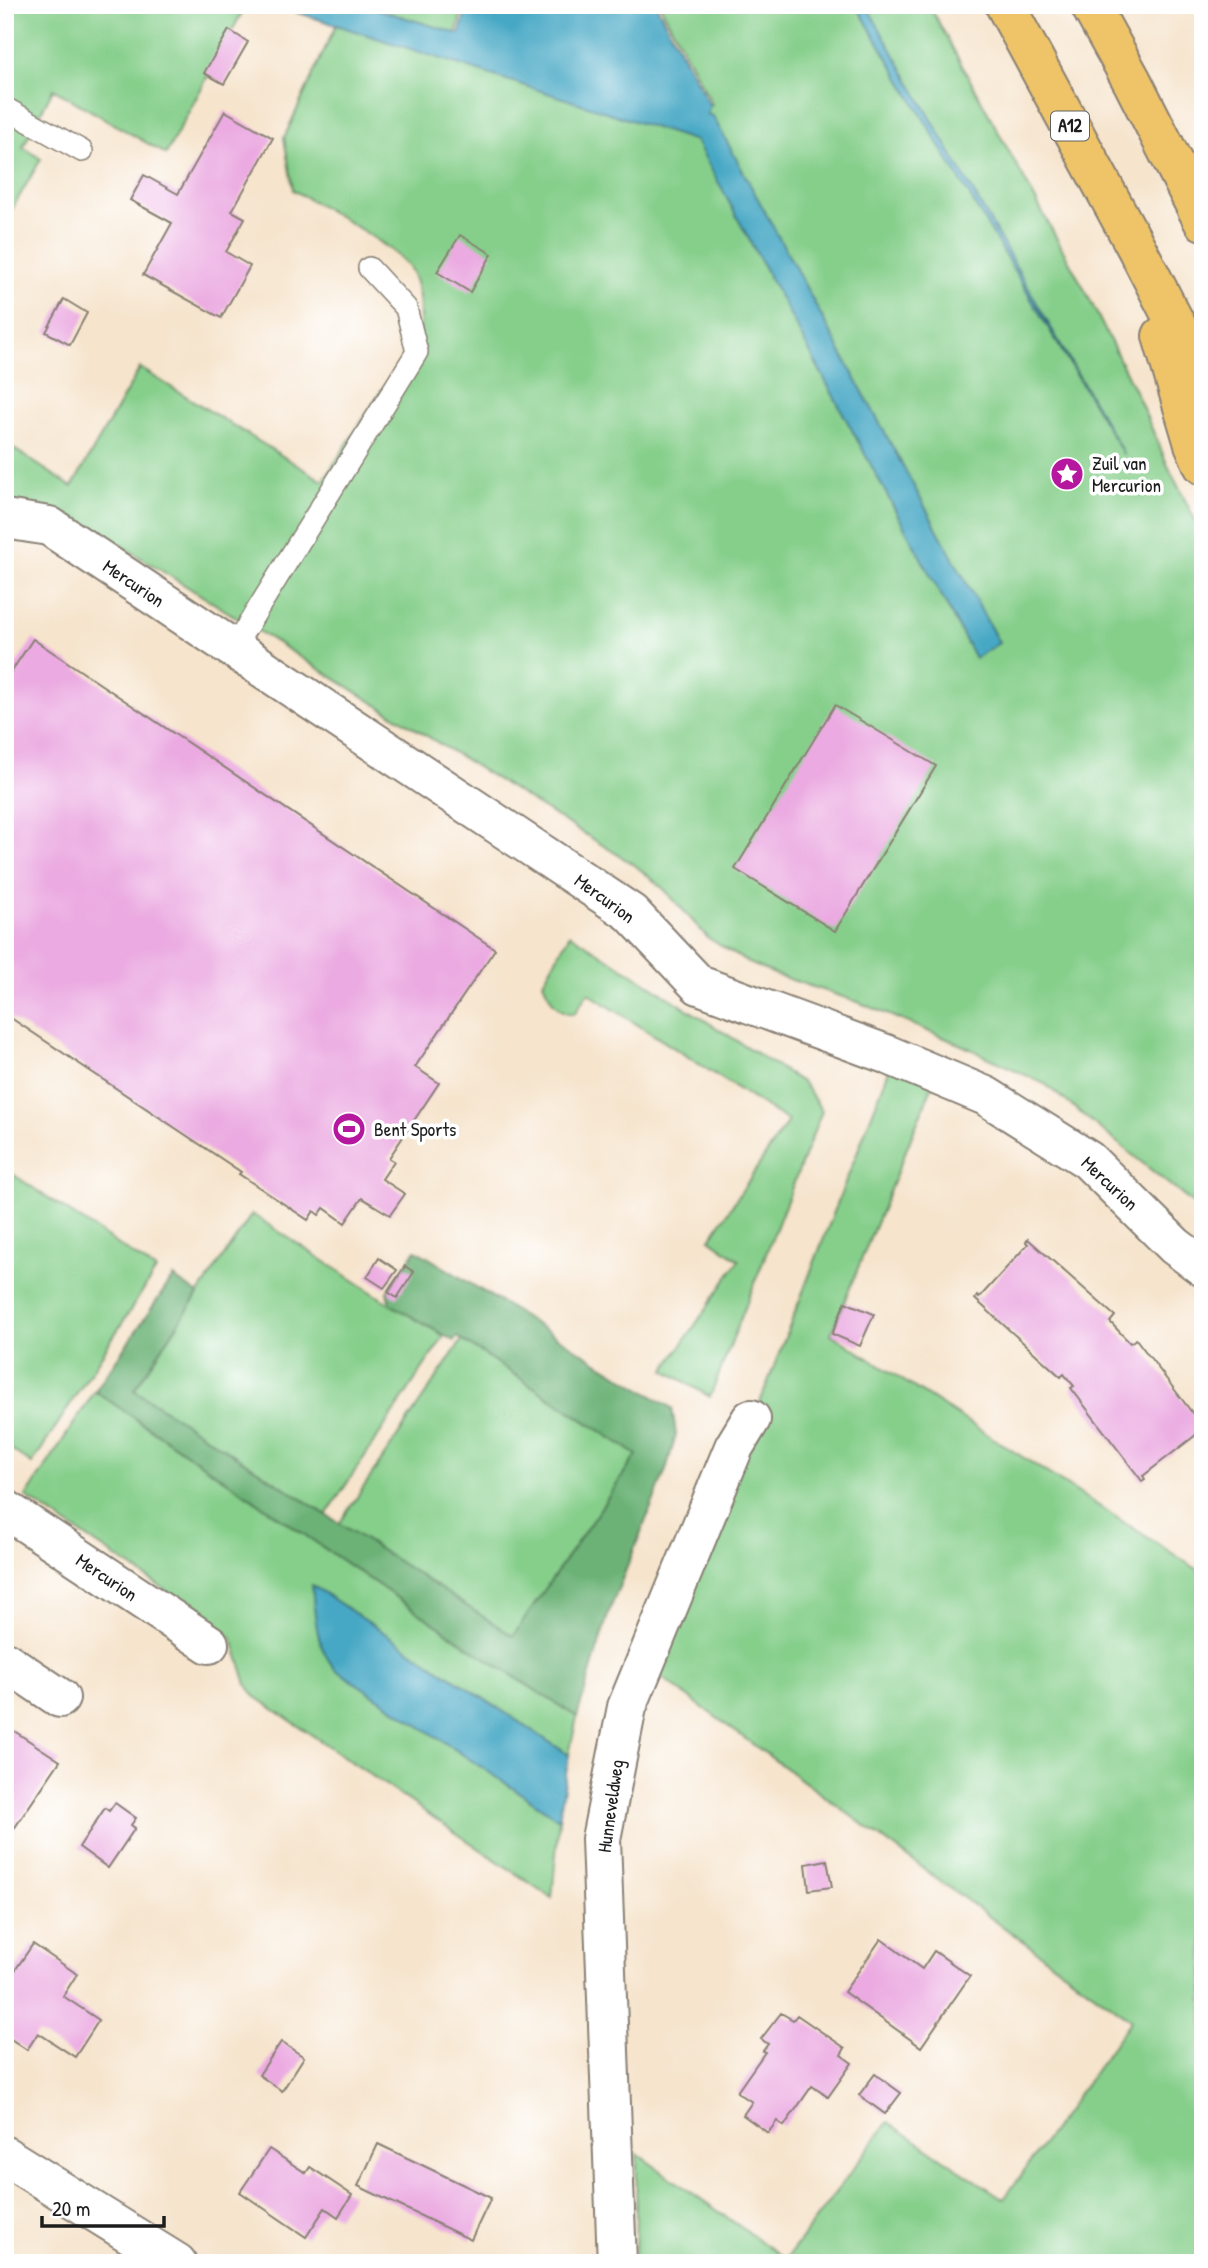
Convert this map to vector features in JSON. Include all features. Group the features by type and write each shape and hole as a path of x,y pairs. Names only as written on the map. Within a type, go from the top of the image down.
{"highway":[{"name":"A12","path":"1004,5 1136,247 1203,377"},
{"path":"1090,5 1203,221"},
{"name":"A12","path":"1136,247 1194,444 1203,465"}],"street":[{"name":"Mercurion","path":"5,519 48,526 631,913 699,985 886,1054 986,1096 1088,1160 1175,1246 1203,1267"},
{"name":"Hunneveldweg","path":"617,2263 601,1839 626,1707 734,1447 751,1419"},
{"name":"Mercurion","path":"5,1509 209,1644"},
{"path":"5,1661 60,1698"},
{"path":"5,2155 177,2263"}],"lane":[{"path":"5,108 82,151"},
{"path":"233,649 417,352 406,308 369,268"}],"green space":[{"path":"5,5 246,5 166,154 53,89 23,147 41,159 5,221"},
{"path":"315,5 464,5 452,48 712,104 660,5 929,5 1087,294 1203,536 1203,1212 1045,1084 964,1046 858,1002 747,962 707,937 665,890 636,866 80,520 5,499 5,443 72,487 140,368 323,481 420,331 417,286 405,262 376,239 293,190 284,138 341,14"},
{"path":"570,934 803,1083 822,1111 710,1397 665,1370 739,1260 710,1239 788,1121 588,993 574,1014 562,1011 543,982"},
{"path":"891,1065 933,1084 831,1334 1203,1573 1203,2263 635,2263 637,2154 786,2259 888,2122 1004,2199 1131,2020 658,1675 700,1557"},
{"path":"5,1169 156,1270 32,1464 5,1445"},
{"path":"252,1214 444,1336 326,1515 134,1390"},
{"path":"416,1250 672,1408 676,1435 666,1470 609,1612 577,1717 473,1650 95,1391 173,1277 198,1294 134,1390 513,1636 637,1455 462,1340 457,1337 454,1341 390,1304 387,1292"},
{"path":"462,1340 637,1455 513,1637 339,1524"},
{"path":"95,1391 473,1650 577,1717 569,1755 313,1586 335,1669 559,1819 552,1898 256,1697 248,1687 233,1640 218,1625 26,1497"}],"water":[{"path":"274,5 364,5 459,34 468,5 656,5 710,106 707,114 713,116 999,643 975,658 696,141"},
{"path":"856,5 866,5 1124,455"},
{"path":"312,1585 569,1755 559,1819 335,1669 320,1640"}],"building":[{"path":"229,30 248,42 224,84 204,73"},
{"path":"225,111 273,138 232,211 245,218 226,252 250,266 221,318 143,275 172,223 130,200 144,175 178,194"},
{"path":"460,235 492,254 470,292 437,272"},
{"path":"64,299 87,313 70,345 46,332"},
{"path":"33,639 495,949 415,1067 439,1083 389,1158 394,1161 382,1179 405,1194 390,1215 362,1198 345,1223 324,1208 319,1215 314,1211 308,1220 5,1014 5,681"},
{"path":"835,705 936,766 835,931 735,869"},
{"path":"1028,1239 1115,1316 1110,1322 1130,1343 1136,1339 1203,1427 1203,1435 1201,1431 1143,1476 1145,1479 1142,1481 1071,1388 1074,1386 1064,1374 1061,1377 975,1299 977,1296 979,1298 1028,1244"},
{"path":"379,1258 397,1270 384,1288 367,1277"},
{"path":"405,1266 414,1272 397,1298 388,1292"},
{"path":"845,1302 874,1314 860,1346 832,1334"},
{"path":"5,1725 60,1761 5,1842"},
{"path":"115,1803 136,1818 131,1825 135,1828 108,1868 79,1847 105,1808 109,1811"},
{"path":"827,1860 832,1887 809,1890 806,1864"},
{"path":"881,1939 922,1969 934,1951 970,1976 921,2047 844,1992"},
{"path":"33,1944 77,1974 63,1996 99,2020 75,2057 38,2033 27,2050 5,2035 5,1985"},
{"path":"781,2013 793,2020 797,2015 845,2048 841,2055 852,2063 828,2097 812,2086 784,2126 777,2121 768,2133 743,2115 752,2102 737,2092 765,2052 763,2051 768,2044 761,2039"},
{"path":"281,2042 304,2057 282,2091 259,2075"},
{"path":"875,2074 901,2093 885,2114 859,2095"},
{"path":"378,2144 491,2198 471,2240 358,2186"},
{"path":"269,2149 306,2173 310,2167 352,2195 338,2217 325,2208 306,2237 240,2192"}],"place":[{"name":"Zuil van Mercurion","path":"1067,474"},
{"name":"Bent Sports","path":"349,1129"}]}
